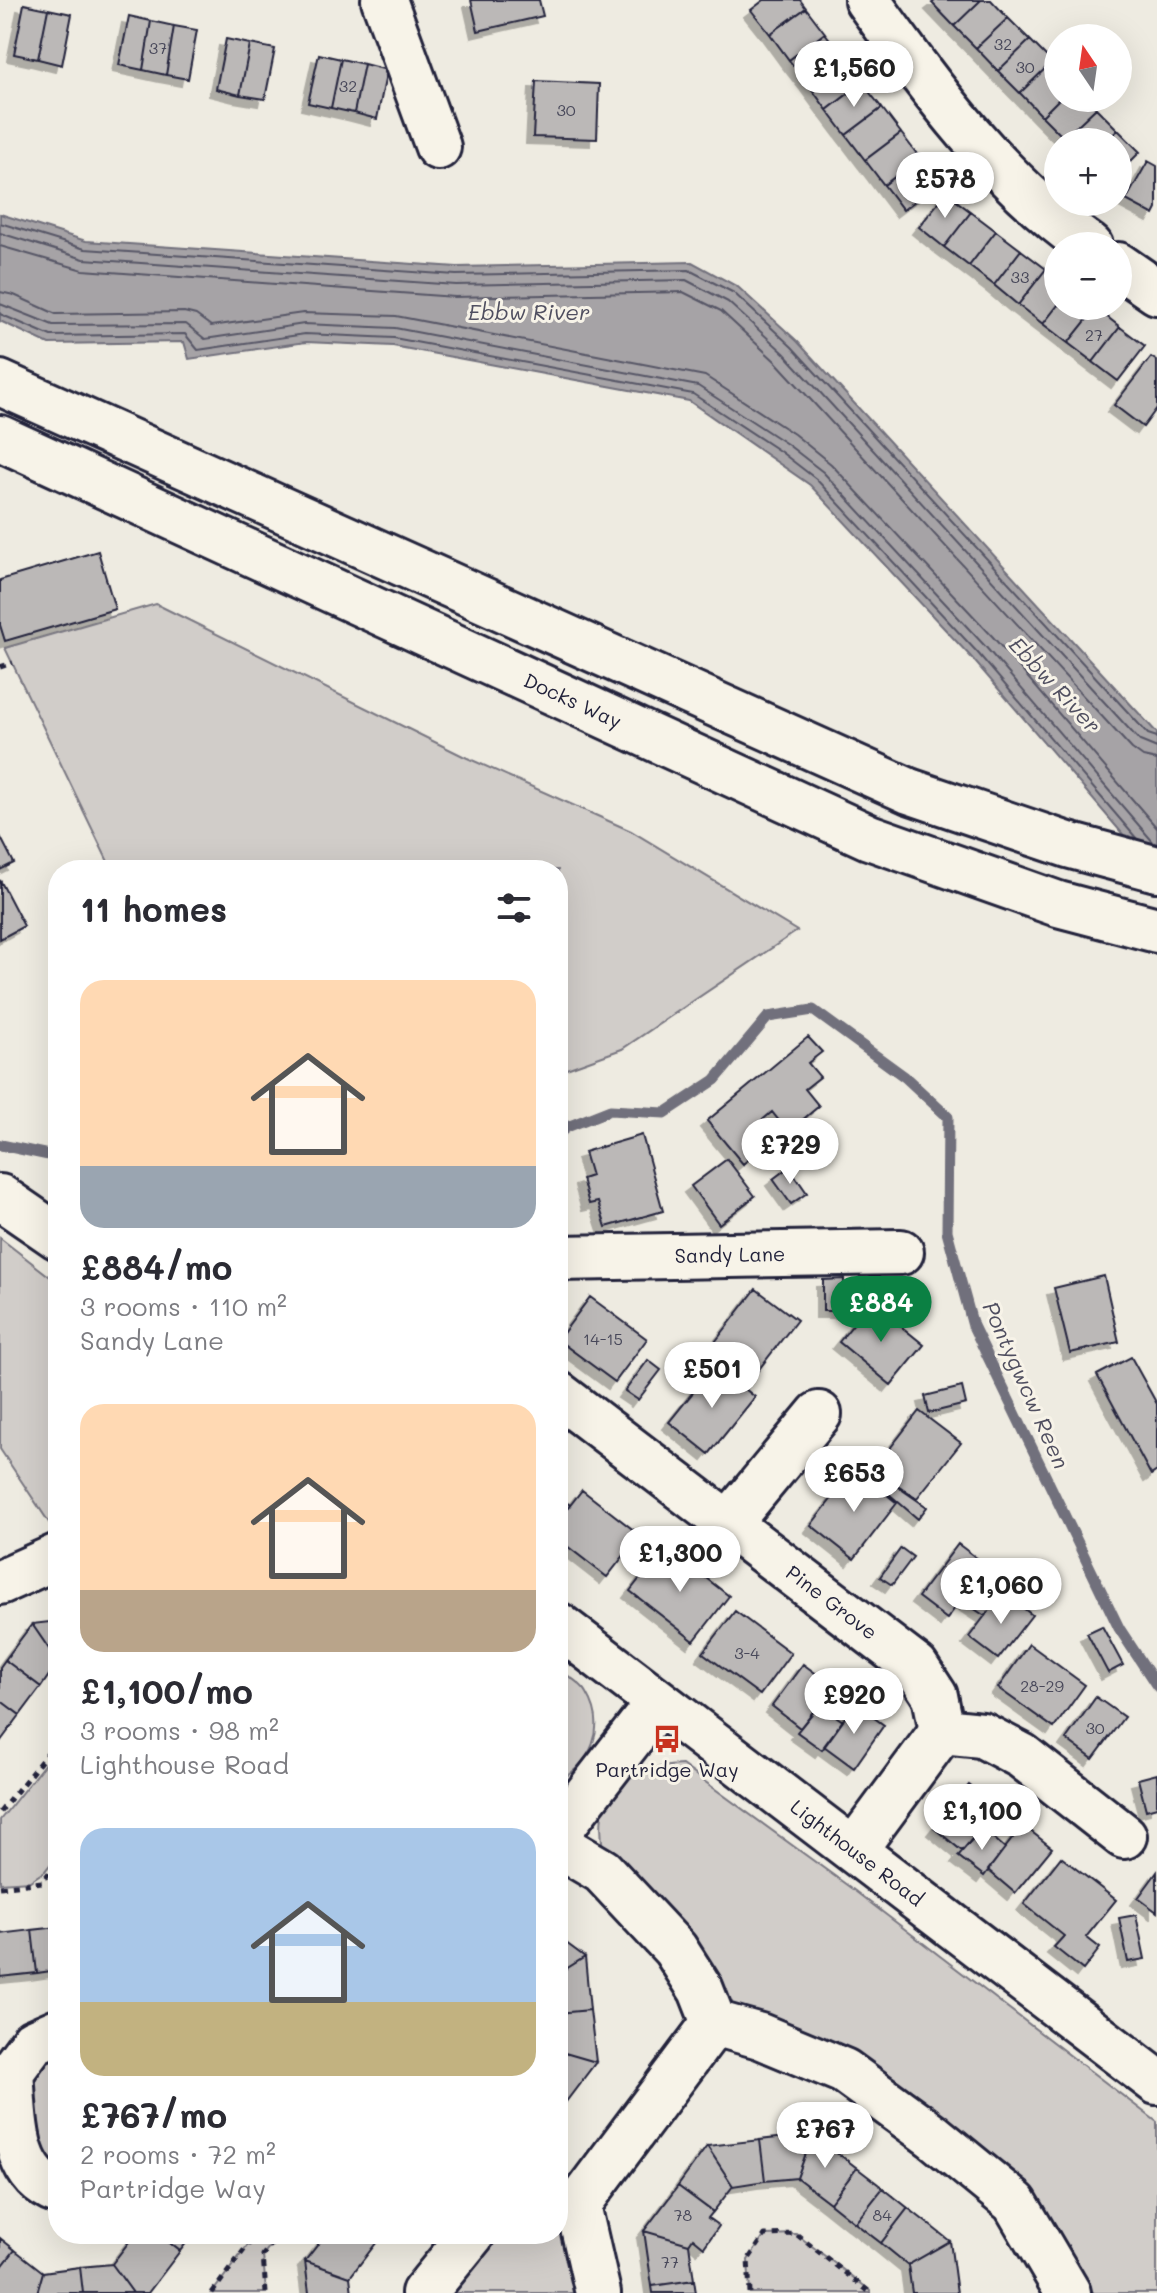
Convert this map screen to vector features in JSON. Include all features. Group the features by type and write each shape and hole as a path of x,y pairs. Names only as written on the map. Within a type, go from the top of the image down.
{"street":[{"path":"384,0 438,147"},
{"path":"867,0 930,87 997,164 1074,232"},
{"path":"1132,275 1157,292"},
{"path":"0,383 909,791 1019,829 1157,869"},
{"name":"Docks Way","path":"0,438 869,837 1058,904 1157,930"},
{"path":"0,1197 48,1230"},
{"name":"Sandy Lane","path":"568,1258 901,1252"},
{"name":"Pine Grove","path":"568,1402 916,1667 935,1696 942,1731"},
{"path":"728,1524 819,1414"},
{"path":"0,1582 48,1560"},
{"name":"Lighthouse Road","path":"568,1633 1157,2082"},
{"path":"568,1819 658,1703"},
{"path":"854,1850 942,1731 982,1735 1022,1756 1124,1836"},
{"path":"568,1851 602,1871 675,1949 701,1990 714,2023"},
{"path":"598,2293 568,2206 714,2023"},
{"path":"714,2023 760,2036 844,2071 933,2136 1015,2203 1068,2293"},
{"path":"48,2035 33,2042 11,2072 21,2157 30,2174 48,2186"},
{"path":"424,2293 464,2244"}],"path":[{"path":"0,667 13,663"},
{"path":"0,1812 48,1752"},
{"path":"0,1887 42,1882 48,1874"},
{"path":"750,2293 748,2260 765,2235 796,2234 871,2293"},
{"path":"212,2293 249,2244"},
{"path":"266,2293 263,2255 271,2244"}],"shaded area":[{"path":"156,604 463,756 631,831 797,931 622,1049 568,1068 568,860 107,860 5,648"},
{"path":"0,1238 48,1275 48,1521 0,1449"},
{"path":"568,1676 585,1689 596,1719 593,1744 570,1774"},
{"path":"48,1760 48,1867 45,1871 30,1881 0,1883 0,1820"},
{"path":"682,1765 851,1888 1157,2122 1157,2293 1094,2293 1048,2247 729,2004 603,1849 603,1810 608,1796 617,1785 643,1771"},
{"path":"48,2053 48,2160 32,2139 33,2065"},
{"path":"796,2234 871,2293 750,2293 748,2260 765,2235"},
{"path":"249,2244 271,2244 263,2255 266,2293 212,2293"},
{"path":"480,2244 566,2244 573,2293 447,2293"}],"water":[{"name":"Ebbw River","path":"0,214 86,241 457,267 692,262 738,287 797,341 1157,733 1157,874 971,657 810,485 689,401 393,346 306,342 189,359 184,342 49,344 0,321"}],"building":[{"path":"471,0 539,0 543,16 478,31"},
{"path":"764,0 800,0 806,8 770,34 751,10"},
{"path":"936,0 981,0 954,26 932,3"},
{"path":"981,0 991,0 1008,18 976,48 954,26"},
{"path":"24,4 48,9 38,59 14,54"},
{"path":"806,8 825,33 789,60 770,34"},
{"path":"48,9 72,14 62,65 38,59"},
{"path":"129,16 151,21 143,70 119,65"},
{"path":"1008,18 1030,40 998,71 976,48"},
{"path":"151,21 174,26 166,75 143,70"},
{"path":"174,26 197,30 188,79 166,75"},
{"path":"825,33 844,58 808,84 789,60"},
{"path":"226,39 250,44 240,95 216,89"},
{"path":"1030,40 1044,54 1044,70 1020,93 998,71"},
{"path":"250,44 275,49 265,99 240,95"},
{"path":"319,54 341,59 331,108 308,103"},
{"path":"844,58 862,83 827,110 808,84"},
{"path":"341,59 364,64 354,113 331,108"},
{"path":"364,64 387,70 377,119 354,113"},
{"path":"1044,70 1046,112 1042,116 1020,93"},
{"path":"536,81 599,84 597,139 533,137"},
{"path":"862,83 882,108 846,135 827,110"},
{"path":"882,108 901,133 865,160 846,135"},
{"path":"1046,112 1092,112 1075,128 1054,128 1042,116"},
{"path":"1092,112 1100,112 1116,128 1075,128"},
{"path":"901,133 920,158 884,185 865,160"},
{"path":"1132,144 1140,152 1132,160"},
{"path":"920,158 939,183 903,210 884,185"},
{"path":"1148,161 1157,166 1157,209 1154,215 1132,203 1132,189"},
{"path":"946,193 971,212 944,247 919,227"},
{"path":"971,212 996,231 969,266 944,247"},
{"path":"996,231 1021,250 994,285 969,266"},
{"path":"1021,250 1044,267 1018,305 994,285"},
{"path":"1044,272 1046,320 1043,324 1018,305"},
{"path":"1046,320 1086,320 1068,343 1043,324"},
{"path":"1086,320 1111,320 1120,327 1093,362 1068,343"},
{"path":"1120,327 1145,346 1118,381 1093,362"},
{"path":"1151,357 1157,361 1157,408 1143,427 1114,405"},
{"path":"98,551 115,609 5,641 0,625 0,580"},
{"path":"0,836 14,863 0,870"},
{"path":"0,880 24,926 0,939"},
{"path":"808,1037 822,1052 808,1063 820,1077 805,1089 819,1106 788,1132 772,1112 747,1133 761,1149 743,1164 707,1121"},
{"path":"642,1135 663,1211 606,1227 598,1202 589,1204 582,1179 591,1176 584,1152"},
{"path":"727,1159 755,1196 719,1224 691,1186"},
{"path":"789,1167 807,1193 791,1204 773,1179"},
{"path":"1104,1276 1119,1342 1070,1353 1054,1288"},
{"path":"844,1279 845,1311 823,1311 823,1280"},
{"path":"756,1289 797,1320 756,1373 715,1342"},
{"path":"590,1297 647,1339 615,1382 568,1347 568,1327"},
{"path":"871,1302 924,1345 891,1385 839,1342"},
{"path":"1131,1357 1157,1404 1157,1471 1151,1475 1097,1375"},
{"path":"648,1360 661,1370 638,1400 625,1391"},
{"path":"715,1365 755,1397 709,1454 669,1422"},
{"path":"962,1387 966,1404 929,1413 925,1396"},
{"path":"919,1411 961,1443 917,1498 874,1469"},
{"path":"855,1469 897,1503 854,1559 811,1525"},
{"path":"895,1485 927,1507 918,1519 889,1494"},
{"path":"582,1490 640,1535 607,1577 568,1547 568,1508"},
{"path":"958,1544 986,1565 947,1619 918,1597"},
{"path":"665,1546 729,1596 694,1641 630,1591"},
{"path":"901,1548 913,1557 892,1585 880,1577"},
{"path":"980,1575 1003,1592 985,1616 961,1600"},
{"path":"1003,1592 1032,1615 998,1659 969,1637"},
{"path":"735,1611 791,1653 760,1695 703,1653"},
{"path":"48,1622 48,1647 32,1624"},
{"path":"32,1624 48,1647 48,1677 41,1687 5,1660"},
{"path":"1102,1626 1123,1665 1108,1673 1087,1633"},
{"path":"1029,1644 1085,1685 1054,1728 998,1688"},
{"path":"5,1660 41,1687 20,1715 0,1700 0,1667"},
{"path":"803,1664 833,1686 800,1728 772,1706"},
{"path":"1096,1697 1124,1717 1093,1759 1066,1739"},
{"path":"0,1700 20,1715 0,1742"},
{"path":"855,1704 884,1725 854,1768 824,1746"},
{"path":"819,1705 843,1721 822,1750 797,1732"},
{"path":"1157,1774 1157,1807 1146,1810 1138,1779"},
{"path":"969,1785 998,1808 962,1851 934,1828"},
{"path":"1023,1825 1052,1848 1015,1893 988,1870"},
{"path":"982,1828 1005,1848 984,1876 958,1856"},
{"path":"1061,1857 1116,1900 1086,1937 1100,1948 1083,1970 1054,1947 1064,1936 1024,1904"},
{"path":"1157,1872 1157,1912 1138,1898"},
{"path":"1136,1915 1145,1959 1128,1962 1119,1918"},
{"path":"48,1928 48,1971 37,1973 32,1930"},
{"path":"32,1930 37,1973 0,1977 0,1934"},
{"path":"568,1944 585,1957 568,1968"},
{"path":"585,1957 590,2010 568,2012 568,1968"},
{"path":"590,2010 596,2062 568,2054 568,2012"},
{"path":"568,2054 596,2062 568,2099"},
{"path":"813,2134 857,2168 830,2203 797,2178"},
{"path":"813,2134 797,2178 765,2181 760,2140"},
{"path":"760,2140 765,2181 733,2186 707,2146"},
{"path":"707,2146 733,2186 713,2212 678,2186"},
{"path":"857,2168 883,2188 855,2223 830,2203"},
{"path":"678,2186 713,2212 708,2218 719,2226 704,2247 693,2238 689,2244 644,2231"},
{"path":"883,2188 908,2208 881,2243 855,2223"},
{"path":"908,2208 950,2241 908,2265 881,2243"},
{"path":"644,2231 689,2244 694,2280 652,2286"},
{"path":"0,2238 15,2250 0,2269"},
{"path":"950,2241 957,2293 912,2293 908,2265"},
{"path":"127,2244 171,2244 180,2251 148,2293 133,2293 112,2264"},
{"path":"171,2244 185,2244 180,2251"},
{"path":"318,2244 375,2244 350,2277 305,2261"},
{"path":"15,2250 43,2272 37,2293 0,2293 0,2269"},
{"path":"305,2261 350,2277 352,2293 309,2293"},
{"path":"112,2264 133,2293 83,2293 80,2267"},
{"path":"80,2267 83,2293 37,2293 43,2272"},
{"path":"694,2280 696,2293 653,2293 652,2286"}],"waterway":[{"name":"Pontygwcw Reen","path":"568,1127 610,1110 665,1113 715,1080 768,1017 813,1010 905,1077 948,1117 947,1231 973,1326 1119,1628 1157,1686"},
{"name":"Pontygwcw Reen","path":"1,1145 48,1155"}],"place":[{"name":"Partridge Way","path":"667,1739"}]}
